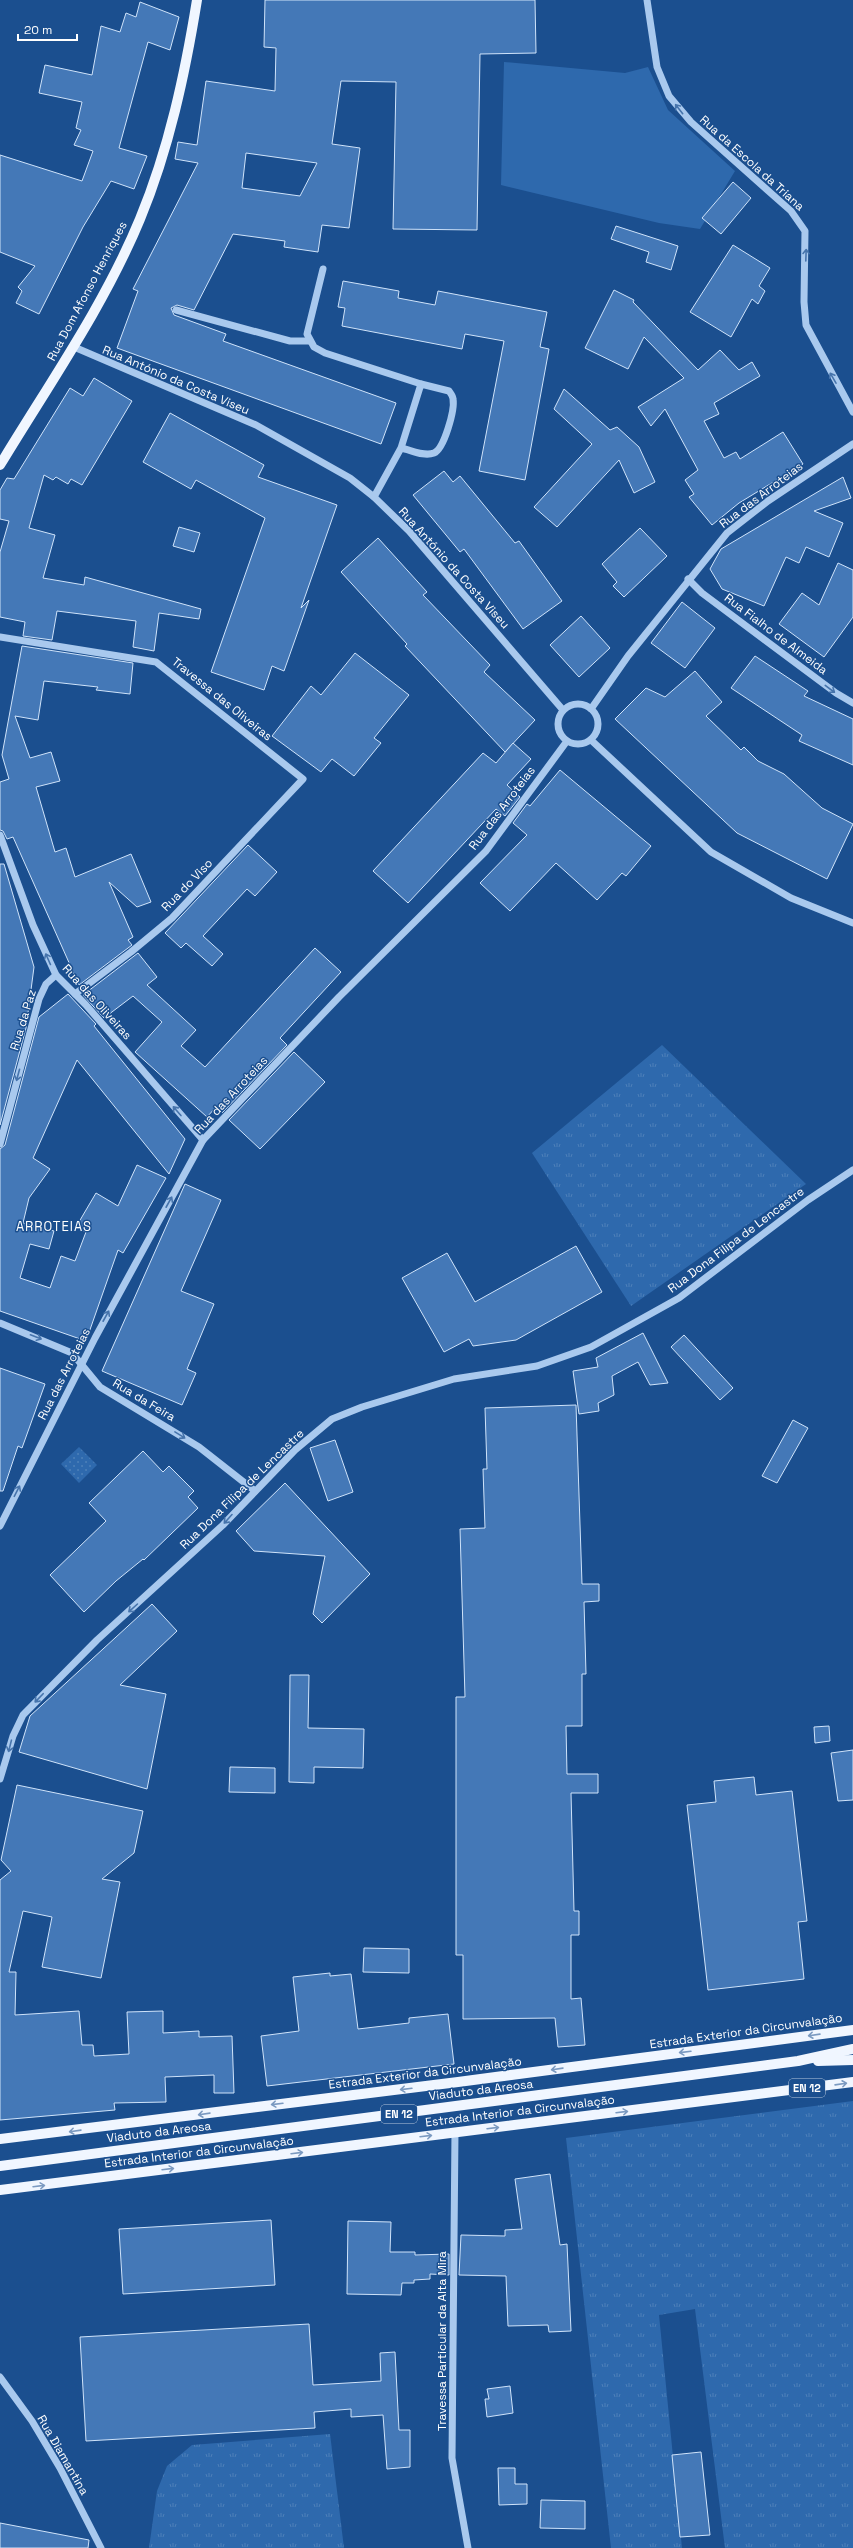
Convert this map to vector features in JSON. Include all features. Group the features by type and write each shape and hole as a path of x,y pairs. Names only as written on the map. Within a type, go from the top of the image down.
{"main road":[{"name":"Rua Dom Afonso Henriques","path":"0,465 74,347 119,264 140,219 157,172 184,70 197,0"},
{"name":"Estrada Exterior da Circunvalação","path":"0,2139 458,2082 853,2030"},
{"name":"EN 12","path":"798,2061 853,2048"},
{"name":"EN 12","path":"798,2061 853,2060"},
{"name":"Viaduto da Areosa","path":"0,2166 798,2061"},
{"name":"Estrada Interior da Circunvalação","path":"0,2190 853,2082"}],"street":[{"name":"Rua da Escola da Triana","path":"647,0 657,67 670,96 691,122 791,211 805,231 804,302 806,325 853,412"},
{"path":"309,341 307,334 323,269"},
{"path":"176,310 290,341 309,341 325,353 421,384 449,391 453,398 453,407 443,446 436,453 426,455 401,448"},
{"name":"Rua António da Costa Viseu","path":"74,347 256,426 350,478 374,497 410,531 563,710"},
{"path":"374,497 401,448 421,384"},
{"name":"Rua das Arroteias","path":"590,709 628,656 688,579 727,533 768,501 853,444"},
{"name":"Rua Fialho de Almeida","path":"688,579 702,593 836,694 853,703"},
{"name":"Travessa das Oliveiras","path":"0,637 156,662 303,779"},
{"path":"580,704 590,709 598,724 590,740 579,744 567,741 562,737 558,726 563,710 580,704"},
{"path":"590,740 711,852 790,898 853,923"},
{"name":"Rua das Arroteias","path":"0,1526 82,1363 203,1140 334,1003 486,851 567,741"},
{"name":"Rua do Viso","path":"75,994 131,952 172,918 303,779"},
{"name":"Rua das Oliveiras","path":"0,835 33,925 56,975 75,994 203,1140"},
{"name":"Rua da Paz","path":"0,1144 39,999 46,984 56,975"},
{"name":"Rua Dona Filipa de Lencastre","path":"0,1779 13,1736 23,1715 92,1646 223,1525 295,1450 332,1419 362,1407 454,1379 537,1366 591,1347 680,1298 808,1200 853,1170"},
{"name":"Rua da Feira","path":"0,1323 64,1348 72,1353 100,1386 200,1447 255,1491"},
{"name":"Travessa Particular da Alta Mira","path":"454,2132 452,2458 468,2548"},
{"name":"Rua Diamantina","path":"0,2378 32,2421 60,2468 100,2548"}],"green space":[{"path":"504,62 625,73 648,67 668,110 735,171 700,229 659,223 501,185"},
{"path":"662,1045 806,1184 631,1306 532,1153"},
{"path":"79,1447 97,1465 79,1483 61,1464"},
{"path":"853,2101 853,2548 725,2548 695,2309 659,2315 682,2548 611,2548 566,2138"},
{"path":"330,2434 344,2548 149,2548 157,2491 167,2466 192,2445"}],"building":[{"path":"265,0 535,0 536,53 480,54 477,230 393,229 396,82 341,81 332,144 360,148 349,228 322,225 318,252 284,247 285,241 233,234 194,310 177,305 171,308 174,315 226,334 223,341 396,403 381,444 117,348 138,291 133,289 198,163 175,159 178,142 197,145 206,81 275,91 276,48 264,47","holes":["246,153 317,163 300,196 242,188"]},
{"path":"140,2 179,17 170,50 148,42 119,148 147,156 134,189 111,181 83,227 39,314 16,303 22,291 18,287 35,266 0,252 0,155 82,181 93,151 74,145 81,130 76,128 82,102 39,93 45,65 92,75 101,26 120,32 126,13 136,17"},
{"path":"733,182 751,198 721,234 702,218"},
{"path":"616,226 678,246 671,270 646,262 649,252 611,239"},
{"path":"733,245 770,268 759,286 765,291 758,304 752,299 731,337 690,312"},
{"path":"343,281 399,291 398,298 435,305 438,291 547,312 540,347 549,349 525,480 479,471 504,341 465,334 462,349 342,326 345,308 338,307"},
{"path":"614,290 634,300 633,302 698,370 720,350 739,370 752,362 760,376 714,403 719,414 704,421 724,458 736,452 740,459 783,432 803,464 739,503 712,525 689,497 694,494 685,480 698,470 665,409 651,426 638,407 684,378 644,337 628,369 585,348"},
{"path":"94,378 132,401 82,485 71,479 68,484 56,477 53,480 44,475 29,528 55,535 43,578 84,585 85,577 201,609 199,619 159,613 154,651 133,647 136,621 57,611 52,640 23,636 25,622 0,617 0,552 9,521 0,519 0,490 7,478 14,479 70,388 83,396"},
{"path":"564,389 610,430 617,427 639,447 655,482 634,493 619,460 557,527 534,507 592,444 554,409"},
{"path":"170,413 264,465 258,477 337,505 301,608 309,600 284,671 272,666 264,690 211,672 265,518 196,480 191,489 143,462"},
{"path":"444,471 453,482 460,476 515,543 519,541 562,601 523,629 464,549 460,552 413,495"},
{"path":"843,477 851,498 814,511 843,523 829,557 806,547 799,563 786,557 764,606 722,589 710,569 721,549"},
{"path":"179,527 200,533 194,552 173,546"},
{"path":"640,528 667,556 624,597 613,586 617,582 602,564"},
{"path":"378,538 427,592 423,595 490,665 484,672 535,720 505,752 405,646 407,644 341,572"},
{"path":"838,563 853,570 853,617 824,657 779,624 802,593 819,605"},
{"path":"682,602 715,628 685,668 651,643"},
{"path":"581,616 610,648 579,677 550,645"},
{"path":"22,646 133,663 130,694 96,690 98,687 44,681 38,720 15,716 30,758 51,752 60,781 36,787 55,852 66,848 75,877 131,854 151,902 137,907 109,882 133,937 128,940 132,945 79,985 13,837 7,839 3,831 0,830 0,782 9,779 2,755"},
{"path":"355,653 409,695 374,738 381,743 354,776 332,759 321,772 272,736 311,686 321,695"},
{"path":"755,656 808,691 804,696 853,719 853,765 799,741 802,735 731,688"},
{"path":"695,671 722,702 706,716 741,750 744,747 758,761 784,774 822,808 853,824 827,879 737,833 615,719 646,688 665,697"},
{"path":"513,743 531,759 507,785 520,797 505,816 496,809 408,903 373,871 483,753 496,763"},
{"path":"560,770 651,846 626,876 622,873 597,900 556,863 510,911 480,883 527,835 513,823 527,804 530,806"},
{"path":"248,845 277,872 255,896 247,889 203,936 223,954 212,966 186,943 181,948 165,933"},
{"path":"0,864 4,864 34,967 26,1028 0,1125"},
{"path":"315,948 341,972 280,1038 287,1045 222,1113 216,1107 207,1117 135,1052 162,1022 133,996 104,1018 83,995 138,953 157,977 147,985 196,1030 181,1046 205,1067"},
{"path":"68,994 96,1024 94,1026 185,1139 169,1174 77,1060 33,1158 50,1169 29,1198 23,1223 54,1231 49,1249 30,1244 20,1278 50,1288 61,1256 75,1261 86,1232 76,1227 96,1193 118,1206 137,1165 166,1178 123,1253 118,1250 86,1341 0,1311 0,1149 5,1145 39,1017"},
{"path":"294,1052 325,1082 260,1149 229,1120"},
{"path":"185,1184 221,1200 181,1291 214,1304 187,1369 196,1373 182,1405 102,1371"},
{"path":"576,1246 602,1292 516,1340 473,1346 469,1339 444,1352 402,1278 447,1253 475,1302"},
{"path":"643,1333 668,1383 650,1385 638,1362 612,1376 614,1395 598,1403 599,1411 579,1414 573,1371 598,1367 596,1358"},
{"path":"684,1335 733,1388 720,1400 671,1347"},
{"path":"0,1368 45,1384 22,1448 18,1446 3,1491 0,1491"},
{"path":"576,1405 582,1584 599,1584 599,1601 584,1602 586,1674 582,1674 582,1726 566,1726 567,1774 598,1774 598,1793 571,1793 574,1911 579,1911 579,1935 571,1935 571,1999 581,1998 585,2045 558,2047 555,2018 463,2019 463,1955 456,1955 456,1697 465,1697 460,1529 485,1528 483,1469 487,1469 485,1408"},
{"path":"793,1420 808,1428 777,1483 762,1476"},
{"path":"335,1440 353,1492 328,1501 310,1448"},
{"path":"143,1451 163,1472 169,1466 194,1491 188,1497 198,1508 144,1560 143,1559 116,1581 84,1612 50,1575 106,1521 89,1503"},
{"path":"285,1483 370,1574 322,1623 313,1614 325,1556 254,1551 236,1531"},
{"path":"152,1604 177,1631 120,1685 166,1694 147,1789 19,1752 30,1716"},
{"path":"290,1675 309,1675 308,1728 364,1729 363,1768 314,1767 314,1783 289,1782"},
{"path":"829,1726 830,1741 815,1743 814,1727"},
{"path":"853,1750 853,1800 838,1801 831,1753"},
{"path":"230,1767 275,1768 275,1793 229,1792"},
{"path":"754,1777 756,1795 792,1791 807,1921 798,1922 804,1979 708,1990 687,1805 716,1802 714,1781"},
{"path":"17,1785 143,1811 134,1853 102,1879 120,1882 101,1978 42,1967 52,1917 23,1911 9,1972 16,1972 15,2015 79,2011 82,2045 93,2045 94,2056 129,2054 127,2012 163,2011 163,2033 199,2031 199,2037 232,2036 234,2093 214,2093 214,2075 165,2077 166,2102 114,2103 115,2110 0,2120 0,1880 11,1871 1,1860"},
{"path":"364,1948 409,1949 409,1973 363,1972"},
{"path":"330,1973 330,1976 351,1974 358,2029 409,2023 409,2018 448,2014 454,2064 267,2086 261,2036 299,2031 293,1977"},
{"path":"550,2174 560,2245 567,2244 571,2331 549,2332 548,2325 508,2326 506,2276 459,2275 461,2235 505,2236 505,2230 522,2229 515,2179"},
{"path":"271,2220 275,2285 123,2294 119,2229"},
{"path":"348,2221 391,2222 390,2252 415,2252 415,2255 449,2254 449,2275 430,2274 430,2279 414,2280 414,2283 402,2283 401,2295 347,2294"},
{"path":"309,2324 313,2385 381,2381 380,2353 395,2352 399,2430 410,2430 410,2467 387,2469 383,2415 351,2417 351,2409 314,2412 315,2428 86,2441 80,2337"},
{"path":"510,2386 513,2413 487,2417 485,2399 489,2399 487,2389"},
{"path":"701,2452 710,2535 680,2537 672,2455"},
{"path":"498,2468 515,2468 515,2484 527,2484 527,2504 499,2505"},
{"path":"541,2500 585,2501 585,2529 540,2528"},
{"path":"0,2523 89,2540 88,2548 0,2548"}],"district":[{"name":"ARROTEIAS","path":"54,1226"}]}
